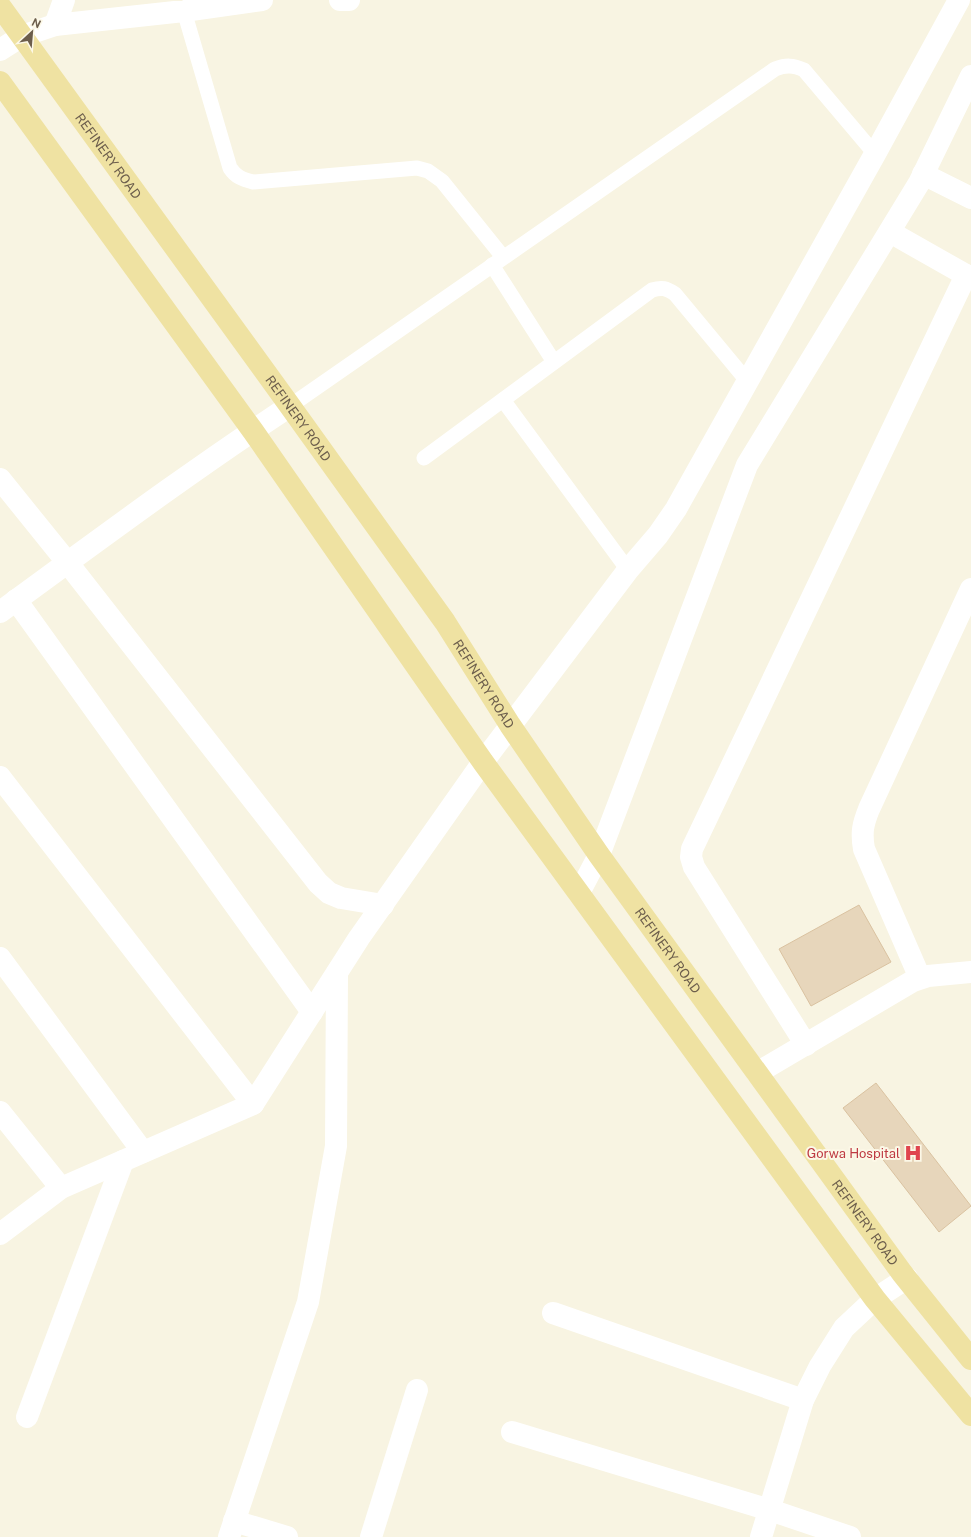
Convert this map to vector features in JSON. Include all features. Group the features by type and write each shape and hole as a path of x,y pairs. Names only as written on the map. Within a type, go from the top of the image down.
{"main road":[{"name":"REFINERY ROAD","path":"0,6 445,622 510,725 600,855 906,1278 971,1359"},
{"path":"0,82 252,431 483,762 875,1300 971,1416"}],"street":[{"path":"55,25 64,0"},
{"path":"0,50 22,36 55,25 184,11 262,0"},
{"path":"340,0 349,0"},
{"path":"0,1234 60,1188 253,1104 383,905 483,762 628,570 658,535 676,509 960,0"},
{"path":"579,893 600,855 747,465 890,232 923,174 971,76"},
{"path":"923,174 971,198"},
{"path":"806,1045 694,867 691,857 692,849 968,277 890,232"},
{"path":"290,406 252,431 67,562 8,606 312,1012"},
{"path":"0,479 67,562 318,883 328,893 341,898 383,905"},
{"path":"920,978 864,849 862,834 864,821 869,809 971,589"},
{"path":"0,777 253,1104"},
{"path":"0,958 143,1152"},
{"path":"758,1073 920,978 971,972"},
{"path":"287,1537 232,1529 308,1302 336,1146 337,974"},
{"path":"0,1112 60,1188"},
{"path":"27,1417 123,1161"},
{"path":"761,1537 803,1400 820,1366 844,1328 875,1300 906,1278"},
{"path":"553,1313 803,1400"},
{"path":"372,1537 417,1390"},
{"path":"512,1432 770,1510 850,1537"}],"lane":[{"path":"184,11 230,168 234,174 253,182 417,168 428,171 442,181 497,261 554,362"},
{"path":"290,406 768,73 784,65 795,66 804,70 875,154"},
{"path":"424,458 652,290 660,287 668,289 675,294 748,382"},
{"path":"503,400 628,570"}],"building":[{"path":"859,905 891,962 811,1006 779,949"},
{"path":"876,1083 971,1206 939,1232 843,1108"}],"place":[{"name":"Gorwa Hospital","path":"913,1153"}]}
